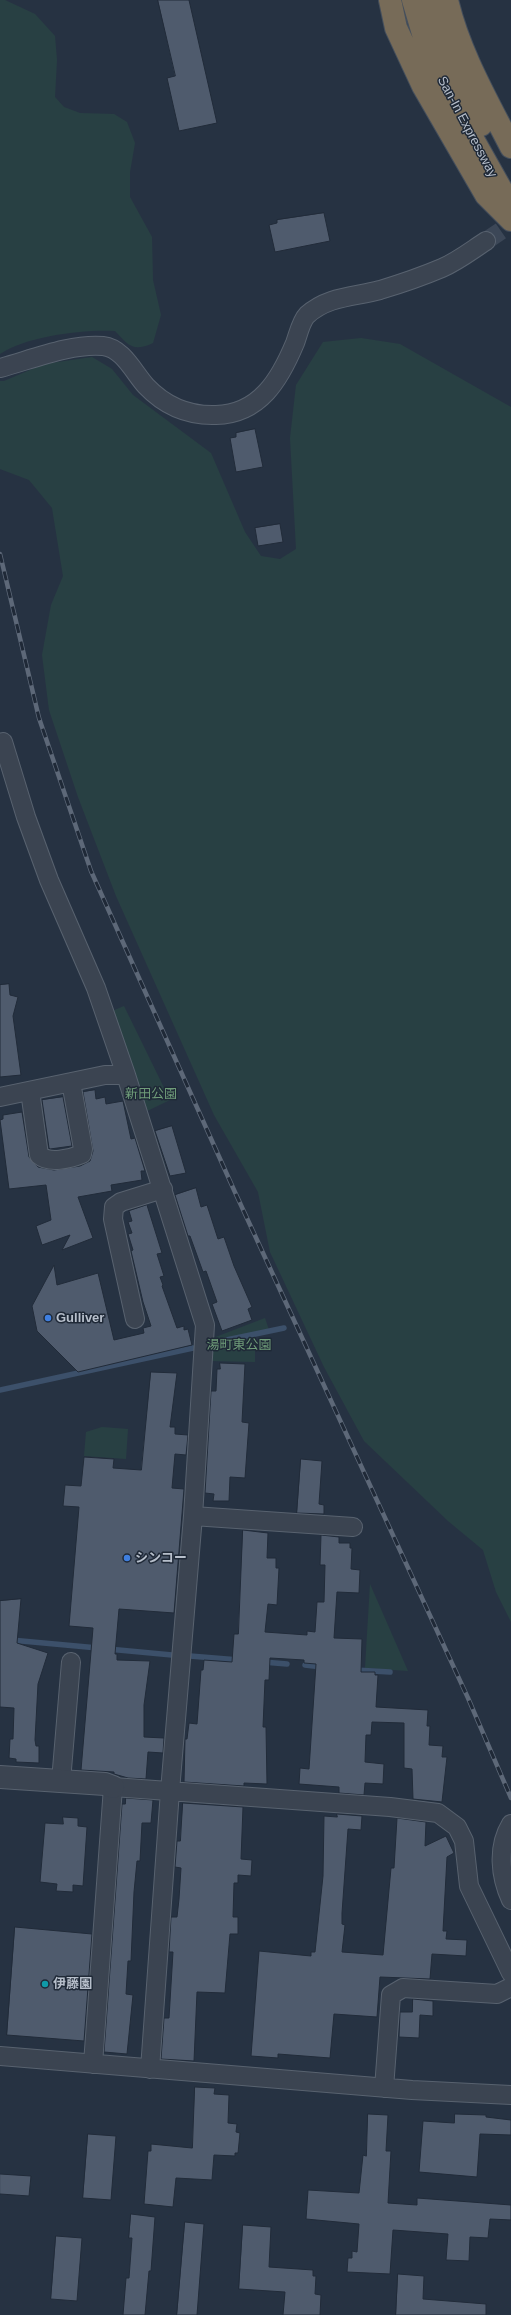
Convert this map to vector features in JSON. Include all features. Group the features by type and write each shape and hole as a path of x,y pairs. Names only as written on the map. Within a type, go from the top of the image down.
{"highway":[{"path":"390,0 396,28 423,86 486,195 511,220"},
{"name":"San-In Expressway","path":"413,0 426,44 448,95 511,206"},
{"name":"San-In Expressway","path":"430,0 442,40 462,88 511,182"},
{"path":"447,0 450,14 474,73 511,147"}],"street":[{"path":"0,368 78,347 104,346 120,354 146,386 169,406 191,414 217,415 232,412 252,406 269,389 288,358 306,316 323,304 334,299 379,290 443,267 486,242"},
{"path":"1,738 49,880 96,988 163,1189 204,1325 193,1516 170,1792 150,2069"},
{"path":"0,1097 104,1075 126,1075"},
{"path":"30,1091 39,1155 44,1159 50,1160 77,1156 82,1154 83,1149 71,1082"},
{"path":"135,1319 113,1219 114,1207 121,1202 163,1189"},
{"path":"193,1516 354,1527"},
{"path":"61,1781 71,1662"},
{"path":"0,1777 105,1784 113,1787 170,1792 390,1807 438,1813 457,1827 464,1841 467,1875 472,1896 511,1973"},
{"path":"92,2064 113,1787"},
{"path":"511,1824 503,1843 501,1864 505,1887 511,1900"},
{"path":"384,2088 391,1995 402,1988 497,1994 511,1987"},
{"path":"0,2056 384,2088 511,2095"}],"green space":[{"path":"0,0 5,0 35,14 55,36 57,60 55,97 64,107 80,113 114,114 127,122 135,143 130,172 130,197 152,237 153,280 161,315 153,343 146,346 136,347 128,344 115,331 88,331 40,338 11,348 0,354"},
{"path":"361,338 400,344 511,407 511,1622 496,1592 483,1550 448,1521 364,1441 324,1367 270,1252 258,1192 214,1115 116,896 78,797 49,710 42,655 51,605 63,576 52,508 29,480 0,469 0,381 4,381 44,364 92,357 112,369 133,395 211,453 245,532 261,556 280,559 296,549 290,438 296,385 323,342"},
{"name":"新田公園","path":"124,1006 170,1100 143,1113 112,1011"},
{"name":"湯町東公園","path":"265,1318 269,1330 255,1333 255,1362 211,1361 213,1338"},
{"path":"102,1427 128,1429 126,1459 84,1456 86,1432"},
{"path":"370,1584 408,1671 365,1668"}],"building":[{"path":"158,0 189,0 217,123 179,131 167,78 175,76"},
{"path":"324,213 330,241 275,252 269,225 277,223 277,220"},
{"path":"255,429 263,467 236,472 230,438 236,437 236,433"},
{"path":"280,524 283,542 258,546 255,528"},
{"path":"9,984 10,995 18,997 13,1016 21,1075 0,1077 0,985"},
{"path":"95,1090 96,1099 105,1097 106,1104 123,1101 131,1139 135,1138 145,1171 141,1171 142,1180 111,1185 112,1191 78,1197 93,1238 62,1250 70,1235 42,1245 36,1226 51,1220 46,1185 9,1189 0,1120 3,1119 3,1115 22,1112 29,1157 38,1167 54,1170 80,1166 90,1161 93,1151 83,1092"},
{"path":"63,1097 72,1146 50,1149 42,1100"},
{"path":"172,1126 186,1173 170,1176 155,1131"},
{"path":"196,1188 201,1207 207,1205 218,1239 224,1237 234,1266 252,1307 248,1309 252,1320 222,1331 212,1304 217,1302 206,1271 203,1272 190,1236 188,1236 175,1195"},
{"path":"147,1205 162,1253 157,1254 164,1276 160,1277 162,1286 177,1328 184,1326 184,1330 188,1329 192,1345 78,1372 37,1331 32,1306 54,1265 57,1285 98,1273 114,1340 144,1333 143,1328 151,1326 143,1302 131,1251 133,1250 128,1234 132,1233 128,1222 132,1221 129,1211"},
{"path":"220,1363 245,1364 242,1422 249,1423 245,1478 230,1477 229,1501 213,1501 214,1494 205,1493 211,1391 216,1391 217,1369 220,1369"},
{"path":"151,1372 177,1373 170,1427 175,1427 175,1434 188,1435 186,1455 175,1454 172,1488 184,1489 174,1613 119,1609 115,1654 117,1654 117,1660 150,1661 144,1705 144,1737 164,1738 163,1753 148,1752 146,1779 128,1778 114,1774 114,1772 81,1770 93,1628 69,1626 79,1507 63,1506 65,1485 81,1486 84,1457 114,1459 113,1468 141,1470"},
{"path":"301,1459 322,1461 319,1504 324,1505 324,1514 297,1513"},
{"path":"243,1530 268,1533 267,1558 276,1558 276,1568 279,1568 277,1605 268,1604 265,1632 307,1635 307,1631 315,1632 317,1602 324,1602 325,1565 320,1565 321,1535 339,1537 339,1543 350,1543 350,1548 352,1548 351,1569 360,1570 359,1593 337,1592 334,1638 362,1639 361,1672 375,1672 375,1675 378,1675 376,1707 428,1710 427,1726 430,1726 429,1745 443,1746 442,1757 447,1757 442,1802 413,1799 412,1769 404,1768 404,1723 372,1722 371,1735 366,1735 365,1762 384,1764 383,1784 365,1783 364,1795 339,1793 339,1787 299,1784 300,1768 309,1769 316,1664 304,1663 304,1660 270,1658 269,1680 265,1680 263,1727 266,1727 267,1784 244,1783 244,1786 184,1782 185,1739 187,1739 189,1723 197,1724 201,1670 203,1670 204,1660 232,1662 234,1634 238,1634"},
{"path":"21,1599 17,1643 48,1653 38,1684 35,1740 36,1746 39,1746 39,1763 16,1762 16,1759 9,1758 10,1739 13,1739 14,1708 0,1707 0,1601"},
{"path":"126,1798 153,1800 151,1823 142,1823 140,1861 137,1861 131,1961 128,1961 126,1994 133,1995 127,2054 104,2052 122,1804 125,1804"},
{"path":"183,1803 243,1807 241,1859 252,1860 251,1876 238,1875 238,1883 234,1883 233,1917 238,1917 238,1934 230,1934 225,1993 197,1992 194,2061 161,2059 164,2018 169,2018 173,1952 169,1952 171,1917 177,1917 179,1899 181,1868 175,1867 177,1841 180,1841"},
{"path":"337,1814 362,1816 361,1830 348,1829 342,1913 342,1924 345,1925 342,1952 383,1955 391,1868 394,1868 397,1818 426,1822 425,1846 446,1836 454,1853 447,1857 443,1931 447,1931 446,1939 467,1940 466,1956 432,1954 430,1979 380,1977 377,2017 334,2014 330,2058 278,2054 278,2058 251,2056 259,1951 311,1956 311,1952 315,1952 323,1876 324,1816 337,1817"},
{"path":"63,1817 78,1818 78,1826 87,1827 83,1886 73,1885 73,1892 56,1891 57,1884 40,1882 45,1823 63,1824"},
{"name":"伊藤園","path":"15,1927 92,1934 84,2041 7,2035"},
{"path":"413,1999 433,2001 433,2016 420,2015 419,2038 399,2037 400,2012 412,2012"},
{"path":"195,2087 215,2088 214,2094 229,2095 228,2123 237,2124 236,2132 240,2133 238,2153 235,2153 235,2156 214,2155 212,2180 176,2178 173,2207 144,2204 148,2151 151,2151 151,2144 192,2148"},
{"path":"368,2114 388,2115 386,2151 391,2151 388,2203 417,2205 417,2198 511,2205 511,2220 490,2219 488,2238 470,2237 469,2261 446,2260 448,2234 393,2230 390,2274 347,2272 348,2258 352,2258 352,2251 357,2252 359,2224 306,2219 308,2190 359,2193 363,2155 366,2156"},
{"path":"455,2114 486,2115 486,2117 511,2120 511,2135 480,2134 477,2177 419,2172 423,2121 454,2123"},
{"path":"88,2134 116,2136 111,2200 83,2198"},
{"path":"0,2174 31,2176 29,2196 0,2194"},
{"path":"131,2214 155,2217 151,2271 149,2271 145,2315 123,2315 126,2278 129,2278 132,2238 129,2238"},
{"path":"185,2222 204,2224 197,2315 177,2315"},
{"path":"243,2225 271,2227 269,2267 313,2270 313,2276 316,2276 315,2294 321,2295 320,2315 283,2315 285,2292 239,2289"},
{"path":"56,2236 82,2238 77,2301 51,2299"},
{"path":"398,2274 424,2276 423,2299 486,2304 486,2315 396,2315"}],"waterway":[{"path":"212,1343 284,1328"},
{"path":"0,1390 193,1348"},
{"path":"0,1639 98,1648"},
{"path":"108,1649 172,1655"},
{"path":"190,1656 239,1660"},
{"path":"263,1662 287,1664"},
{"path":"305,1665 322,1667"},
{"path":"355,1670 390,1672"}],"tunnel":[{"path":"486,241 511,224"}],"railway":[{"path":"0,554 39,718 91,871 234,1190 468,1698 511,1798"}],"place":[{"name":"Gulliver","path":"48,1318"},
{"name":"シンコー","path":"127,1558"},
{"name":"伊藤園","path":"45,1984"}]}
